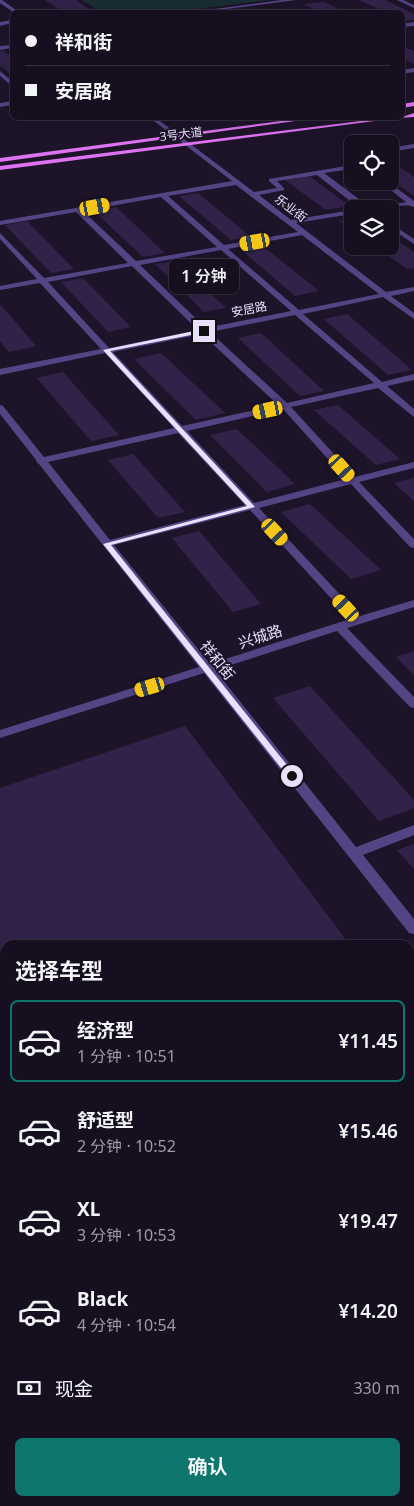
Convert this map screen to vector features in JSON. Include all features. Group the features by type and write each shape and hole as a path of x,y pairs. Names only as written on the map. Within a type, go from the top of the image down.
{"main road":[{"name":"3号大道","path":"0,160 299,120"},
{"name":"3号大道","path":"0,168 379,120"}],"street":[{"path":"212,10 294,0"},
{"path":"399,0 414,7"},
{"path":"0,1 13,10"},
{"name":"乐业街","path":"156,120 239,182 414,318"},
{"path":"399,148 414,146"},
{"path":"254,194 282,189 271,180 344,168"},
{"path":"318,172 356,200"},
{"path":"0,223 239,182"},
{"path":"394,190 413,204"},
{"path":"162,196 414,414"},
{"path":"399,206 413,204"},
{"path":"78,210 285,406 414,545"},
{"path":"290,222 344,213"},
{"path":"399,231 414,242"},
{"path":"0,288 304,232"},
{"path":"0,235 358,621"},
{"name":"安居路","path":"0,372 414,289"},
{"path":"40,461 414,377"},
{"name":"祥和街","path":"0,408 40,461 414,929"},
{"path":"106,544 414,466"},
{"name":"兴城路","path":"0,734 414,603"},
{"path":"340,627 414,704"},
{"path":"354,853 414,830"}],"green space":[{"path":"82,0 270,0 187,10 98,10"}],"building":[{"path":"45,0 76,0 89,10 60,10"},
{"path":"359,0 385,0 414,14 414,20 405,21 405,10 381,10"},
{"path":"324,2 341,10 316,10 304,4"},
{"path":"405,47 414,51 414,64 405,60"},
{"path":"0,51 4,51 10,56 10,72 8,72 0,65"},
{"path":"399,166 414,177 414,196 399,185"},
{"path":"309,176 344,202 344,207 326,210 285,180"},
{"path":"198,193 251,237 231,240 179,196"},
{"path":"116,207 165,253 143,257 94,211"},
{"path":"27,221 74,269 51,273 5,225"},
{"path":"399,241 414,252 414,268 407,269 388,255 399,255"},
{"path":"263,246 319,291 295,296 241,250"},
{"path":"176,261 226,308 204,312 155,264"},
{"path":"83,278 131,327 108,332 61,282"},
{"path":"0,304 36,346 9,352 0,341"},
{"path":"347,314 412,370 388,375 324,319"},
{"path":"261,333 324,391 300,396 238,338"},
{"path":"161,353 225,413 196,420 134,359"},
{"path":"63,372 119,435 91,441 37,378"},
{"path":"338,405 400,459 376,465 314,410"},
{"path":"237,429 295,484 267,492 210,435"},
{"path":"133,454 185,512 158,518 108,460"},
{"path":"414,478 414,501 394,483"},
{"path":"310,504 381,570 351,579 281,512"},
{"path":"199,531 261,604 233,612 172,538"},
{"path":"414,651 414,675 396,657"},
{"path":"310,686 414,800 414,808 379,821 273,698"},
{"path":"185,726 346,940 0,940 0,788"},
{"path":"414,844 414,869 397,850"}],"route":[{"path":"204,331 106,350 251,507 106,544 292,776"}]}
